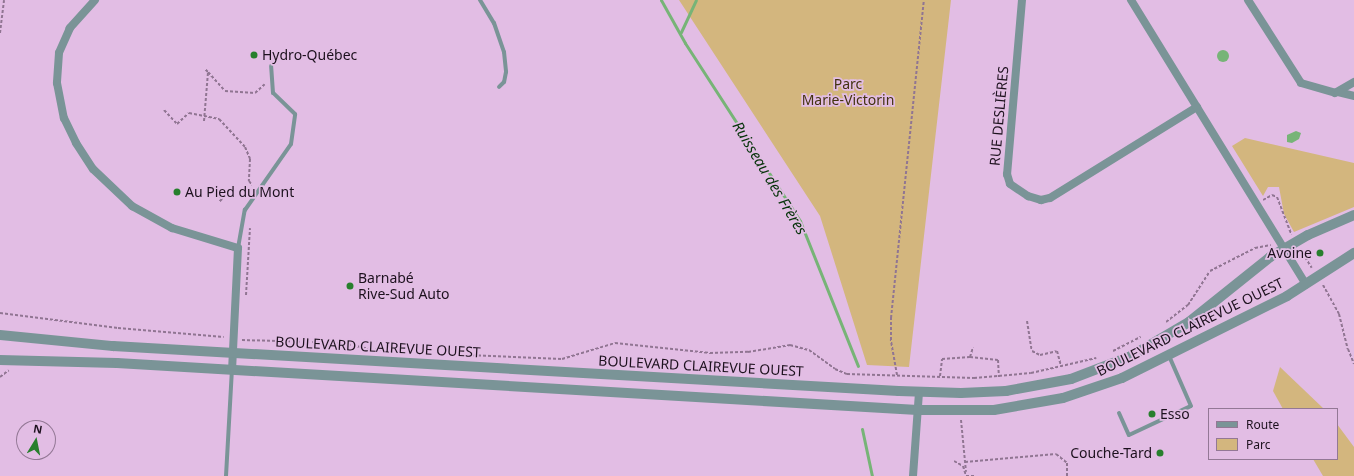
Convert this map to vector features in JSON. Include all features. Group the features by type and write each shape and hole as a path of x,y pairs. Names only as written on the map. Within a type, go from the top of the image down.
{"street":[{"path":"95,0 70,28 57,63 57,83 62,110 76,143 102,179 142,213 172,228 238,248 232,370"},
{"name":"RUE DESLIÈRES","path":"1022,0 1007,174 1012,186 1028,196 1041,200 1050,198 1197,107"},
{"path":"1131,0 1306,285"},
{"path":"1248,0 1298,81 1307,86 1354,96"},
{"path":"1338,92 1354,82"},
{"name":"BOULEVARD CLAIREVUE OUEST","path":"0,335 81,344 919,392 968,393 1021,389 1070,379 1105,367 1144,350 1178,330 1245,275 1284,248 1321,229 1354,215"},
{"name":"BOULEVARD CLAIREVUE OUEST","path":"0,360 232,370 964,412 1009,408 1063,398 1107,384 1169,356 1306,285 1354,253"},
{"path":"407,380 408,363"},
{"path":"1105,367 1107,384"},
{"path":"731,399 732,382"},
{"path":"913,476 919,392"}],"lane":[{"path":"480,0 494,23 503,47 506,72 504,82 499,86"},
{"path":"238,248 245,210 291,144 295,114 273,93 271,66"},
{"path":"1119,413 1129,435 1191,406 1169,356"},
{"path":"226,476 232,370"}],"path":[{"path":"0,33 4,0"},
{"path":"897,375 891,340 891,318 924,0"},
{"path":"205,69 225,91 254,93 265,84"},
{"path":"204,121 208,72"},
{"path":"164,110 177,124 190,113 219,119 245,146 250,159 249,181 252,185"},
{"path":"218,189 215,191 222,200 219,202"},
{"path":"1257,204 1270,195 1277,197 1291,234"},
{"path":"246,303 250,221"},
{"name":"BOULEVARD CLAIREVUE OUEST","path":"1162,325 1188,305 1210,271 1255,248 1270,245"},
{"path":"1300,248 1315,272"},
{"path":"1322,285 1339,314 1354,364"},
{"name":"BOULEVARD CLAIREVUE OUEST","path":"0,313 243,341 343,343 370,349 405,352"},
{"path":"1027,321 1032,351 1040,355 1057,351 1061,366"},
{"path":"243,341 244,333"},
{"name":"BOULEVARD CLAIREVUE OUEST","path":"1110,352 1145,335"},
{"name":"BOULEVARD CLAIREVUE OUEST","path":"438,353 562,359 615,343 718,353 790,345 809,350 835,369 847,374 999,377 1061,366 1098,357"},
{"path":"970,357 972,346"},
{"path":"940,376 942,359 970,357 998,360 999,377"},
{"path":"0,377 10,368"},
{"path":"961,419 966,476 976,476"},
{"path":"965,462 1056,454 1067,463 1068,476"},
{"path":"954,461 961,464 966,472"}],"green space":[{"name":"Parc Marie-Victorin","path":"679,0 951,0 909,367 867,365 820,216"},
{"path":"1245,138 1354,163 1354,207 1294,232 1284,214 1279,187 1268,187 1263,196 1232,146"},
{"path":"1280,367 1323,408 1282,408 1273,391"},
{"path":"1338,425 1354,447 1354,476 1323,476 1314,460 1338,460"}],"shaded area":[{"path":"1221,50 1225,50 1229,56 1225,62 1221,62 1217,58 1217,54"},
{"path":"1296,131 1301,133 1299,139 1292,143 1287,142 1287,135"}],"waterway":[{"name":"Ruisseau des Frères","path":"661,0 685,43 800,221 858,366"},
{"path":"681,32 696,0"},
{"name":"Ruisseau des Frères","path":"862,429 872,476"}],"place":[{"name":"Hydro-Québec","path":"254,55"},
{"name":"Au Pied du Mont","path":"177,192"},
{"name":"Avoine","path":"1320,253"},
{"name":"Barnabé Rive-Sud Auto","path":"350,286"},
{"name":"Esso","path":"1152,414"},
{"name":"Couche-Tard","path":"1160,453"}]}
